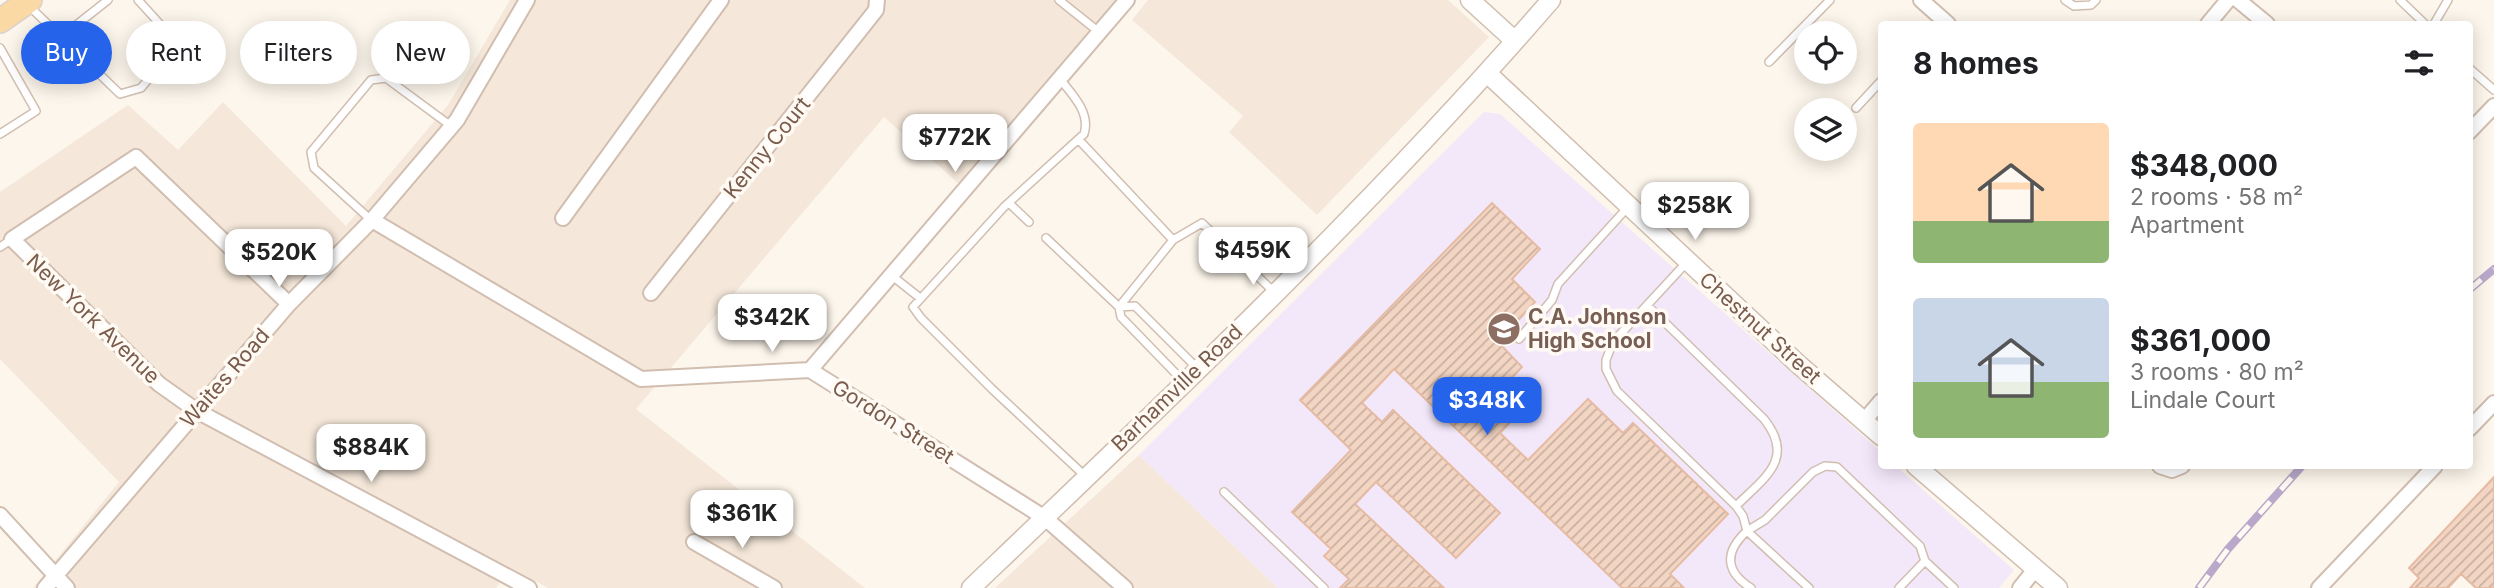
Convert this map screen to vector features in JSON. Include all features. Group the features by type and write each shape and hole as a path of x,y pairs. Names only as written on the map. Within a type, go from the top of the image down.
{"main road":[{"path":"0,21 28,2"}],"street":[{"name":"Waites Road","path":"45,588 289,303 372,220 451,126 527,0"},
{"path":"563,218 721,0"},
{"name":"Kenny Court","path":"651,293 876,10 877,0"},
{"path":"810,370 1127,0"},
{"path":"1470,0 1515,41"},
{"name":"Barhamville Road","path":"971,588 1198,369 1372,195 1551,0"},
{"path":"1921,0 1940,21"},
{"path":"2210,21 2228,0"},
{"path":"2238,0 2263,21"},
{"name":"Chestnut Street","path":"1486,73 1628,207 1878,433"},
{"path":"2473,128 2494,106"},
{"name":"New York Avenue","path":"289,303 136,157 6,243 159,384 197,411 529,588"},
{"name":"Gordon Street","path":"372,220 641,379 810,370 1045,518 1125,588"},
{"path":"2473,425 2494,403"},
{"path":"1864,421 1878,405"},
{"path":"1920,469 2058,588"},
{"path":"2319,588 2432,469"},
{"path":"0,515 67,588"},
{"path":"694,542 774,588"},
{"path":"2020,588 2036,568"}],"lane":[{"path":"81,21 108,0"},
{"path":"110,84 120,94 141,88 175,47 168,33 138,0"},
{"path":"1059,0 1099,32"},
{"path":"1769,62 1830,0"},
{"path":"2065,0 2074,6 2091,5 2096,0"},
{"path":"2400,0 2422,21"},
{"path":"2436,21 2448,0"},
{"path":"28,2 46,21"},
{"path":"0,48 36,111 0,134"},
{"path":"2473,72 2494,90"},
{"path":"372,220 314,168 311,152 345,111 372,80 386,78 451,126"},
{"path":"1060,79 1081,107 1086,128 1079,140 1009,203 913,307 921,318 1085,477"},
{"path":"1857,106 1878,84"},
{"path":"1079,140 1173,240"},
{"path":"1009,203 1029,222"},
{"path":"1519,340 1552,300 1558,284 1628,207"},
{"path":"1119,307 1173,240 1202,223 1275,293"},
{"path":"1046,238 1119,307 1121,317 1184,382"},
{"path":"1688,262 1613,342 1606,360 1608,377 1616,391 1736,506 1744,516 1747,531 1809,588"},
{"path":"891,275 920,298"},
{"path":"1647,305 1765,419 1776,436 1779,452 1773,467 1736,506"},
{"path":"1119,307 1135,306 1198,369"},
{"path":"1751,588 1735,575 1731,563 1733,546 1747,531 1765,520 1813,472 1825,466 1837,467 1920,546 1925,561 1954,588"},
{"path":"1224,492 1324,588"},
{"path":"1899,588 1925,561"}],"shaded area":[{"path":"510,0 1116,0 959,184 884,117 636,409 865,588 548,588 510,567 496,588 33,588 119,482 0,359 0,192 128,105 178,150 223,102 346,226 448,105 460,84 470,84 470,68"},
{"path":"1148,0 1448,0 1489,37 1317,215 1229,132 1243,116 1132,20"},
{"name":"C.A. Johnson High School","path":"1484,112 1500,114 1878,449 1878,469 1899,469 2014,570 1999,588 1278,588 1139,455"},
{"path":"1139,455 1278,588 995,588"}],"building":[{"path":"1492,203 1540,249 1512,279 1535,302 1498,342 1522,367 1493,397 1514,418 1500,433 1528,460 1588,399 1623,433 1633,423 1728,514 1670,574 1684,588 1622,588 1394,369 1362,403 1382,422 1393,410 1500,513 1456,558 1376,482 1355,504 1444,588 1340,588 1349,579 1324,556 1331,549 1292,512 1351,450 1300,400"},
{"path":"2494,477 2494,588 2476,588 2461,574 2448,588 2410,588 2419,578 2409,568"}],"railway":[{"path":"2473,287 2494,269"},
{"path":"2199,588 2228,549 2299,469"}],"place":[{"name":"C.A. Johnson High School","path":"1504,329"}]}
